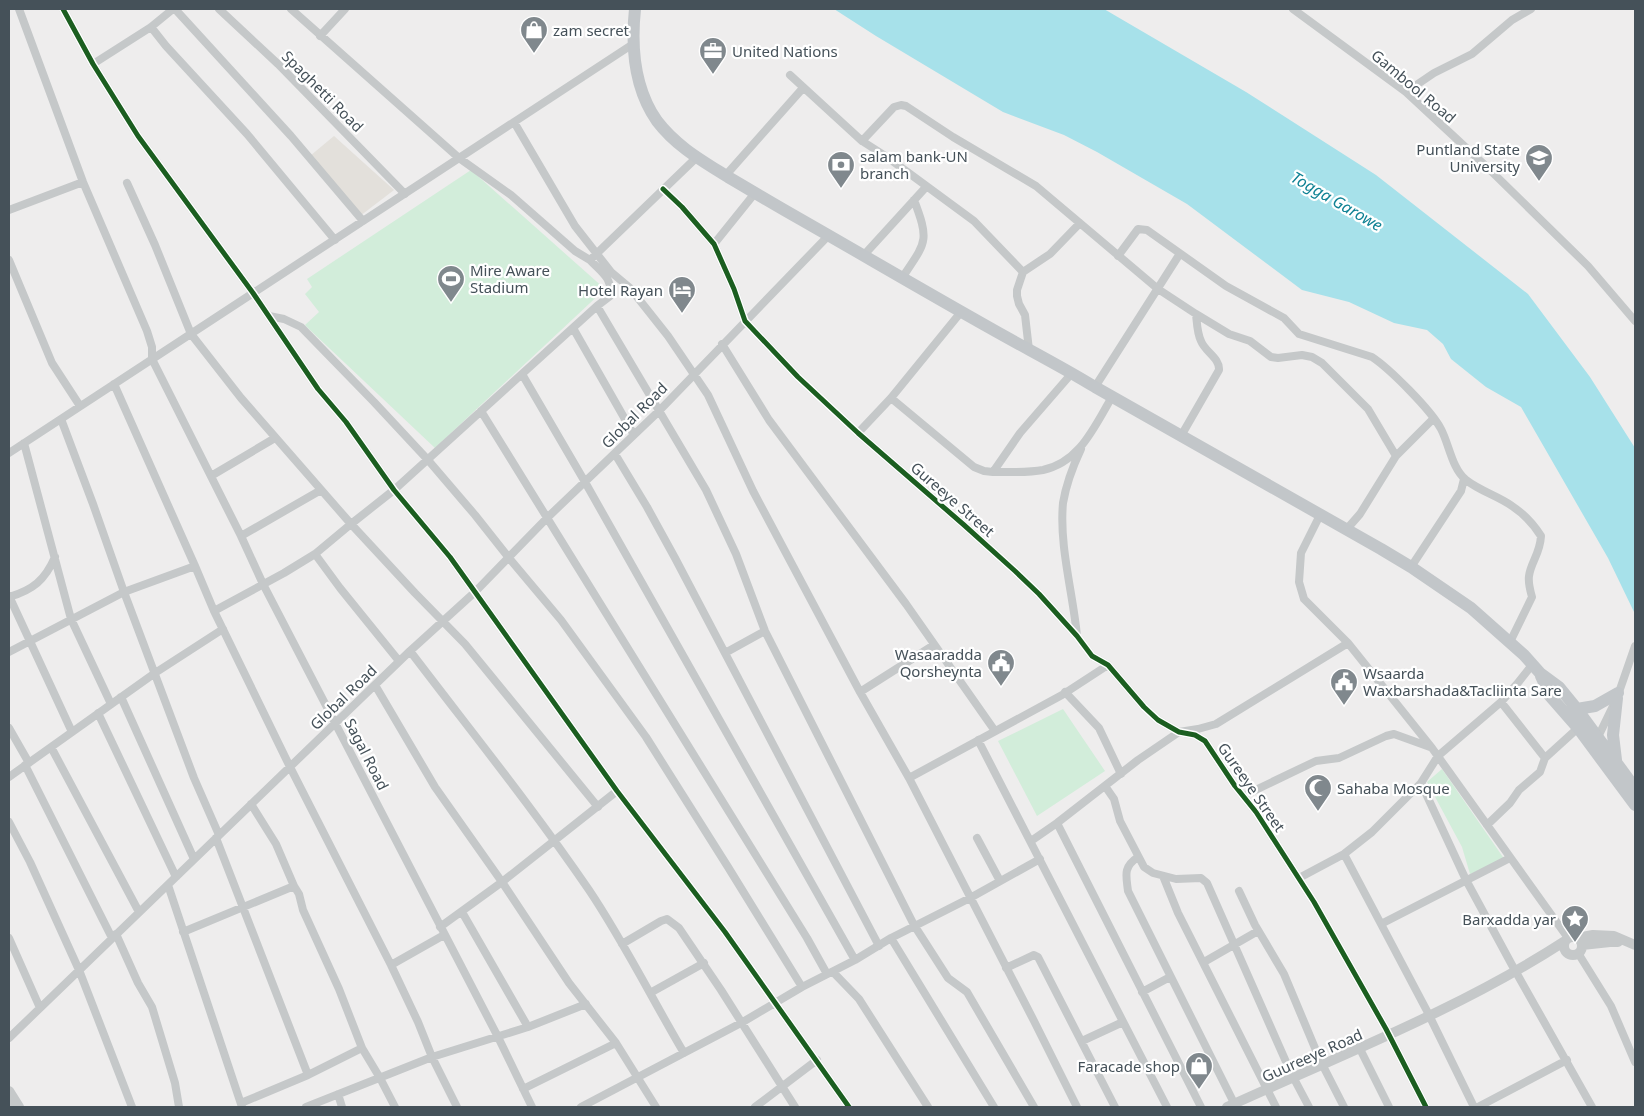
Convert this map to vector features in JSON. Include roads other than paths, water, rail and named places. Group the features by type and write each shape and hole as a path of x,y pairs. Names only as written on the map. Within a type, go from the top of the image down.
{"main road":[{"path":"635,9 633,44 640,87 656,120 670,136 696,158 961,312 1072,373 1411,567 1471,608 1510,642 1536,669 1559,687 1578,709 1594,740 1635,805"},
{"path":"1536,669 1550,696 1578,728 1617,762 1635,788"},
{"path":"1578,709 1596,706 1618,696"},
{"path":"1617,762 1614,735 1618,696"}],"street":[{"name":"Sagal Road","path":"19,9 83,182 147,331 152,347 152,359 241,536 263,584 498,1036 532,1107"},
{"path":"62,9 93,64 138,136 253,293 318,389 346,422 394,490 450,557 476,592 617,791 725,932 849,1107"},
{"path":"93,64 151,27 174,9 291,136 362,222"},
{"name":"Spaghetti Road","path":"219,9 278,64 405,194"},
{"path":"214,611 315,554 394,490 610,296 612,287 608,279 590,260 575,251 511,194 459,158 290,9"},
{"path":"320,36 345,9"},
{"name":"Gambool Road","path":"1293,9 1406,92 1574,252 1635,321"},
{"path":"1406,92 1434,73 1472,54 1512,20 1531,9"},
{"path":"151,27 253,141 335,240"},
{"path":"9,453 633,44"},
{"path":"790,75 862,141 887,157 974,221 1023,272"},
{"path":"726,176 802,88"},
{"path":"862,141 894,106 906,106 953,137 1036,186 1158,289 1196,314 1229,334 1250,341 1271,357 1302,355 1312,357 1322,363 1368,409 1396,456"},
{"path":"514,122 575,226 611,272 630,288 708,395 753,491 860,692 909,778 1077,1107"},
{"path":"590,260 696,158"},
{"path":"9,210 83,182"},
{"path":"127,183 155,244 191,334 240,398 351,524 465,644 598,807"},
{"path":"864,255 926,187"},
{"path":"663,188 682,206 714,244 734,289 745,321"},
{"path":"714,244 755,193"},
{"path":"902,278 922,248 925,237 924,226 914,200"},
{"path":"1029,350 1025,315 1017,296 1023,272 1050,254 1080,223"},
{"path":"1118,256 1138,229 1147,230 1179,255 1238,294 1284,318 1299,334 1372,357 1383,364 1434,418 1447,441 1458,470 1464,479 1513,506 1535,526 1542,536 1539,551 1528,575 1528,584 1532,597 1510,642"},
{"name":"Global Road","path":"9,1038 399,661 476,592 548,518 659,411 829,235"},
{"path":"1095,387 1179,255"},
{"path":"9,260 52,363 80,406"},
{"path":"597,306 706,490 736,554 765,631 914,925 948,978 967,992 1034,1107"},
{"path":"858,433 891,398 961,312"},
{"path":"1181,436 1219,370 1220,365 1201,342 1196,314"},
{"path":"269,316 284,319 301,327 428,460 475,514 508,558 561,620 646,737 802,987"},
{"name":"Gureeye Street","path":"745,321 798,377 858,433 1015,570 1077,636 1092,656 1108,665 1144,707 1158,720 1179,732 1195,735 1205,741 1256,812 1299,878 1389,1034 1426,1107"},
{"path":"573,328 634,435"},
{"path":"722,344 769,420 996,731"},
{"path":"993,472 1020,433 1072,373"},
{"path":"522,374 586,482 855,960"},
{"path":"114,384 214,611 290,767 391,965 432,1057 457,1107"},
{"path":"1077,636 1062,526 1064,502 1080,449 1112,397"},
{"path":"891,398 974,467 984,471 1041,470 1051,468 1068,459 1080,449"},
{"path":"482,411 807,938 830,973 859,999 928,1107"},
{"path":"1346,530 1360,514 1396,456 1434,418"},
{"path":"61,419 194,778 218,836 242,907 308,1075"},
{"path":"211,476 275,438"},
{"path":"24,443 71,619 111,704"},
{"path":"615,454 647,507 726,653 879,946"},
{"path":"1411,567 1461,491 1464,479"},
{"path":"241,536 321,490"},
{"path":"1320,515 1301,553 1299,582 1304,599 1348,643 1432,748 1574,945 1610,1006 1635,1062"},
{"path":"315,554 399,661"},
{"path":"55,557 47,573 34,586 22,593 9,596 72,732"},
{"path":"9,652 30,639 124,592 195,566"},
{"path":"9,777 155,673 223,629"},
{"path":"726,653 765,631"},
{"path":"1031,841 1057,824 1179,732 1216,724 1348,643"},
{"path":"860,692 934,645"},
{"path":"1594,740 1618,696 1635,646"},
{"path":"410,651 554,841 590,892 684,1053"},
{"path":"909,778 1066,692 1108,665"},
{"path":"1299,878 1344,854 1372,832 1421,783 1438,756 1536,669"},
{"path":"374,685 435,787 564,975 616,1043 656,1107"},
{"path":"1066,692 1099,728 1121,774"},
{"path":"121,697 194,859"},
{"path":"1501,702 1545,758"},
{"path":"98,714 176,877"},
{"path":"9,728 138,983 152,1007 175,1083 180,1107"},
{"path":"1487,825 1510,804 1519,790 1540,772 1545,758 1578,728"},
{"path":"1243,796 1316,760 1339,758 1386,736 1394,734 1432,748"},
{"path":"978,740 1167,1107"},
{"path":"51,747 139,912"},
{"path":"1421,783 1466,880 1515,972 1567,1060 1592,1107"},
{"path":"1106,786 1114,799 1120,821 1144,867 1153,873 1163,876 1176,879 1201,878 1207,883 1293,1077 1309,1107"},
{"path":"440,927 502,882 617,791"},
{"path":"251,804 276,844 299,894 303,910 339,989 362,1048 395,1107"},
{"path":"9,822 30,862 79,970 132,1107"},
{"path":"1057,824 1201,1107"},
{"path":"977,838 1000,881"},
{"path":"1344,854 1476,1107 1567,1060"},
{"path":"1138,857 1130,863 1126,872 1128,891 1232,1106"},
{"path":"1381,924 1510,858"},
{"path":"581,1107 741,1023 914,925 970,898 1040,859"},
{"path":"1163,876 1178,913 1276,1107"},
{"path":"168,885 241,1105 362,1048"},
{"path":"184,932 294,886"},
{"path":"1239,891 1258,931 1284,974 1322,1064 1344,1107"},
{"path":"462,912 528,1027"},
{"path":"622,944 667,919 679,928 704,963 795,1107"},
{"path":"1204,962 1258,931"},
{"path":"391,965 444,935"},
{"path":"9,938 40,1008"},
{"path":"891,938 994,1107"},
{"path":"1540,957 1574,945 1610,942 1633,944"},
{"name":"Guureeye Road","path":"1232,1106 1429,1015 1515,972 1540,957 1574,945"},
{"path":"1006,968 1034,955 1038,957 1114,1107"},
{"path":"650,994 704,963"},
{"path":"1142,992 1170,977"},
{"path":"306,1107 432,1057 528,1027 586,1004"},
{"path":"1082,1041 1123,1022"},
{"path":"523,1089 616,1043"},
{"path":"1359,1047 1389,1107"},
{"path":"755,1107 817,1060"},
{"path":"9,1091 19,1107"},
{"path":"338,1094 342,1107"}],"water":[{"name":"Togga Garowe","path":"834,9 1104,9 1246,92 1376,175 1528,294 1590,377 1635,448 1635,614 1608,558 1521,407 1486,387 1451,359 1443,344 1427,330 1394,323 1349,302 1302,290 1187,204 1064,135 1003,112"}],"place":[{"name":"zam secret","path":"534,54"},
{"name":"United Nations","path":"713,75"},
{"name":"Puntland State University","path":"1539,182"},
{"name":"salam bank-UN branch","path":"841,189"},
{"name":"Mire Aware Stadium","path":"451,303"},
{"name":"Hotel Rayan","path":"682,314"},
{"name":"Wasaaradda Qorsheynta","path":"1001,687"},
{"name":"Wsaarda Waxbarshada&Tacliinta Sare","path":"1344,706"},
{"name":"Sahaba Mosque","path":"1318,812"},
{"name":"Barxadda yar","path":"1575,943"},
{"name":"Faracade shop","path":"1199,1090"}]}
